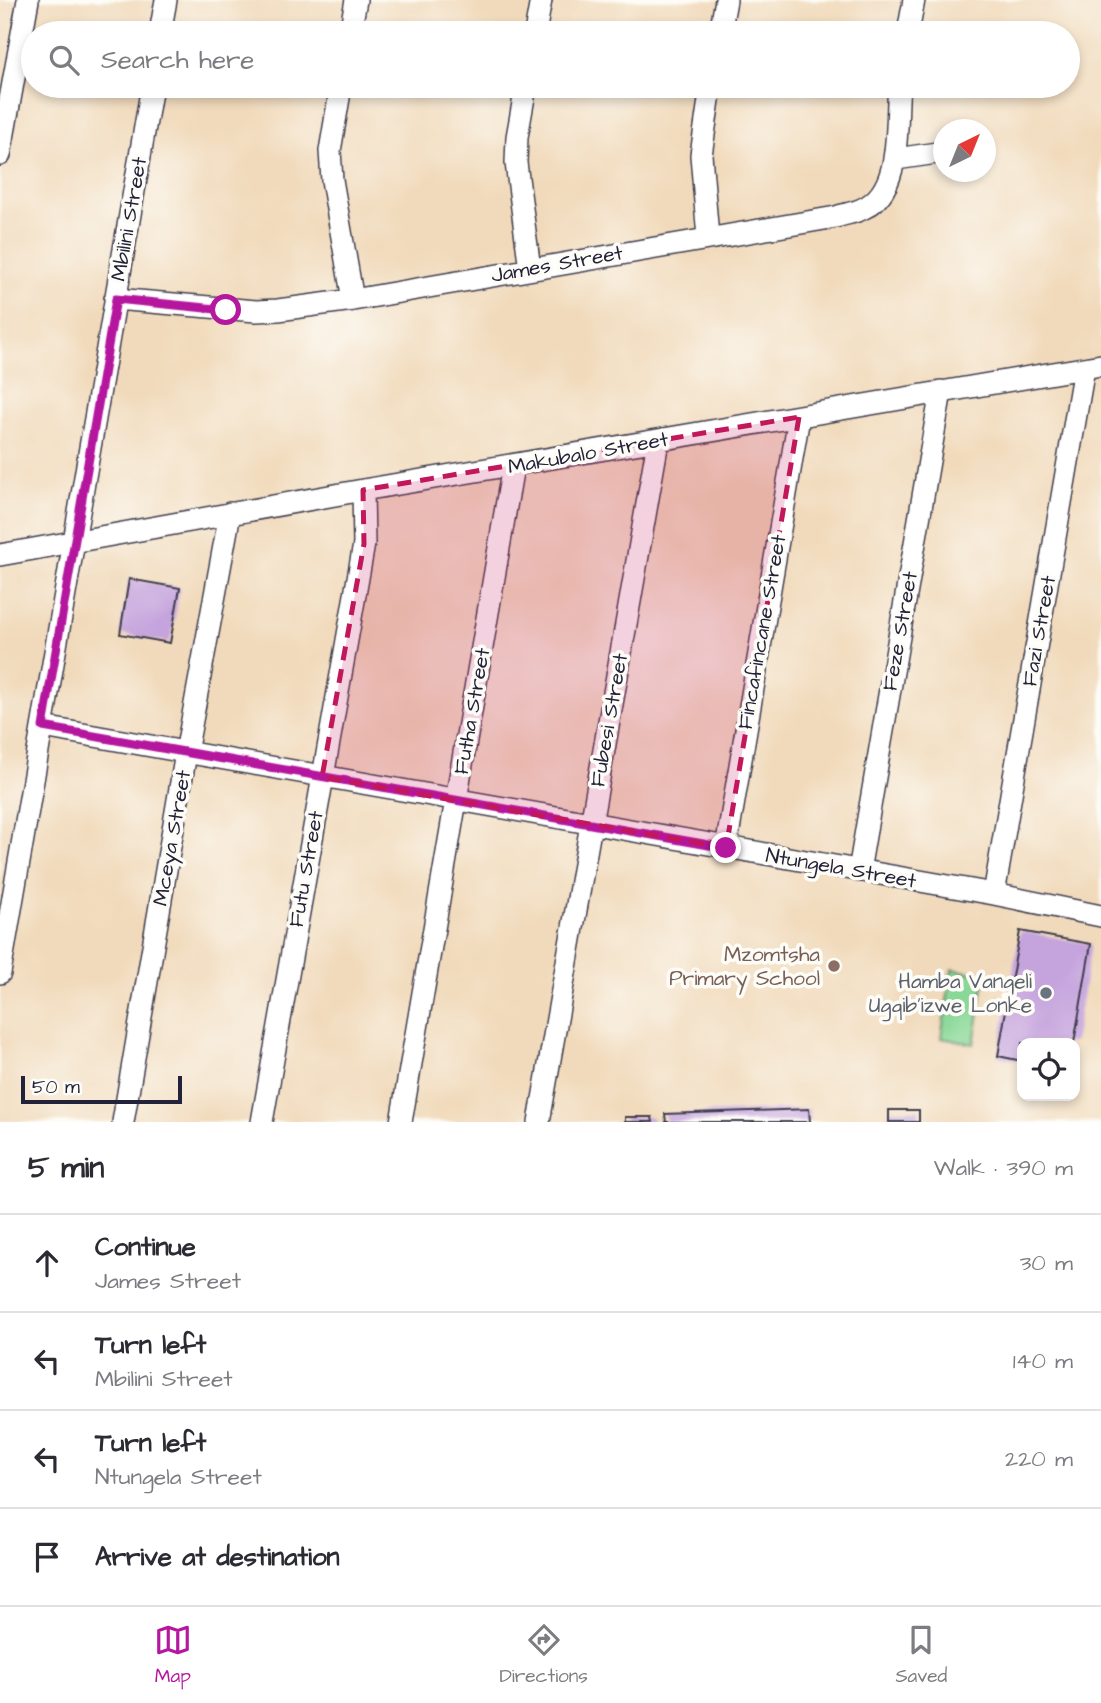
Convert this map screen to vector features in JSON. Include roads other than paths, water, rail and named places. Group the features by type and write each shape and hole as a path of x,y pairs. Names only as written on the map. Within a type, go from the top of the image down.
{"street":[{"path":"23,21 27,0"},
{"path":"162,21 166,0"},
{"path":"352,21 356,0"},
{"path":"537,21 541,0"},
{"path":"722,21 726,0"},
{"path":"910,21 914,0"},
{"path":"0,155 21,34"},
{"name":"Mbilini Street","path":"0,972 150,98"},
{"path":"339,98 330,150 332,180 353,300"},
{"path":"524,98 517,137 516,163 530,269"},
{"path":"708,237 701,155 709,98"},
{"name":"James Street","path":"116,299 256,311 278,310 353,300 836,217 864,209 880,194 890,177 896,159 898,98"},
{"path":"896,159 933,153"},
{"name":"Makubalo Street","path":"0,555 363,490 1093,367"},
{"name":"Fazi Street","path":"994,894 1093,367"},
{"name":"Feze Street","path":"859,871 941,391"},
{"name":"Fincafincane Street","path":"726,848 799,417"},
{"name":"Fubesi Street","path":"539,1122 658,441"},
{"name":"Futha Street","path":"401,1122 513,466"},
{"name":"Futu Street","path":"262,1122 364,544 363,490"},
{"name":"Mceya Street","path":"123,1122 230,513"},
{"name":"Ntungela Street","path":"43,727 994,894 1101,916"}],"place":[{"name":"Mzomtsha Primary School","path":"834,966"},
{"name":"Hamba Vangeli Ugqib'izwe Lonke","path":"1046,993"}]}
